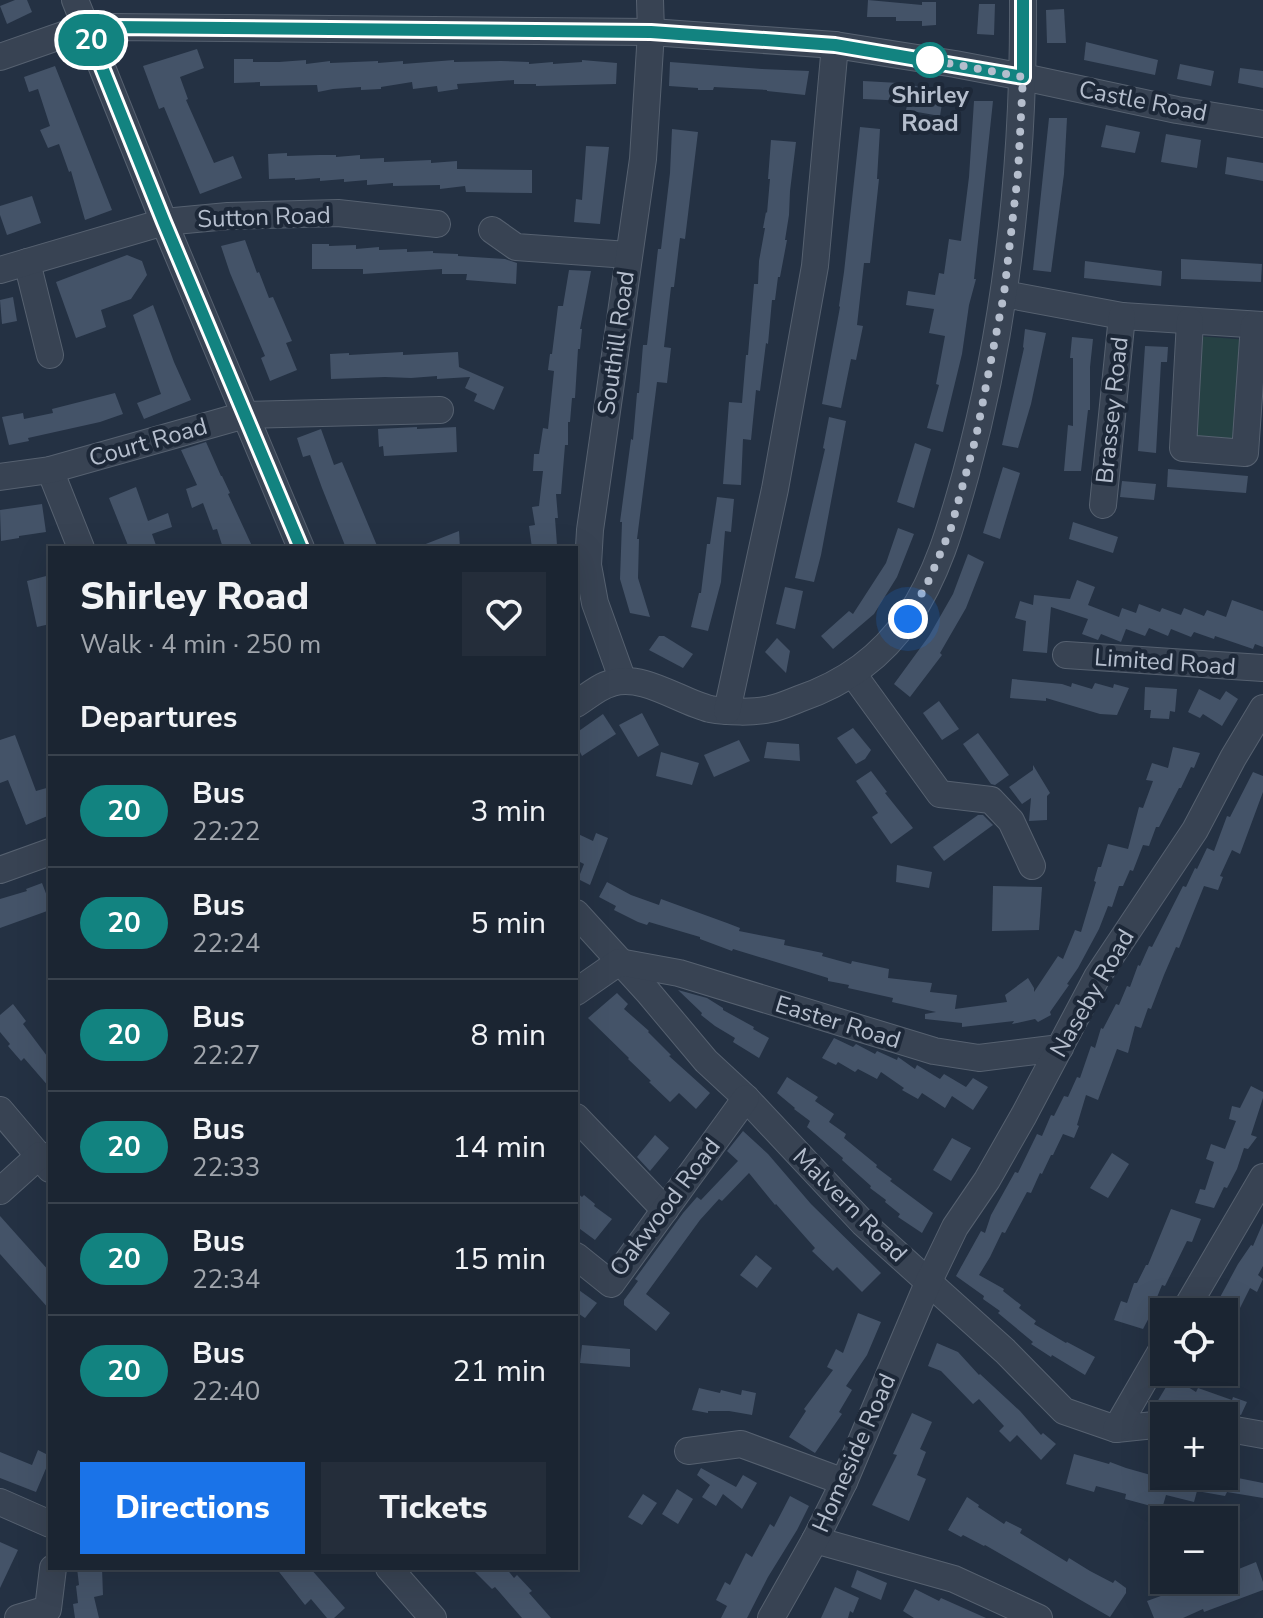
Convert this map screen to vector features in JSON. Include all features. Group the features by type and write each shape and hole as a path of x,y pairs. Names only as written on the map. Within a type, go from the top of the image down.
{"street":[{"path":"75,0 300,546"},
{"name":"Southill Road","path":"623,681 595,603 588,565 590,530 643,159 651,32 650,0"},
{"path":"578,703 604,686 634,681 708,708 768,710 818,693 853,674 877,655 908,619 951,528 976,437 1004,294 1018,173 1023,0"},
{"name":"Castle Road","path":"0,57 110,27 651,32 835,45 1023,77 1177,110 1263,124"},
{"path":"727,711 775,489 815,266 835,45"},
{"name":"Sutton Road","path":"0,270 164,222 228,216 338,213 437,224"},
{"path":"492,230 516,247 628,255"},
{"path":"27,262 50,355"},
{"name":"Brassey Road","path":"1004,294 1122,316 1258,325 1245,453 1183,448 1190,321"},
{"name":"Brassey Road","path":"1103,505 1122,316"},
{"name":"Court Road","path":"0,477 50,470 245,415 440,410"},
{"path":"50,470 80,546"},
{"name":"Limited Road","path":"1066,655 1263,668"},
{"path":"853,674 940,794 991,800 1011,821 1032,866"},
{"name":"Naseby Road","path":"928,1283 955,1227 987,1180 1097,977 1195,830 1263,708"},
{"path":"3,862 48,852"},
{"name":"Malvern Road","path":"578,915 706,1061 746,1098 863,1223 1005,1351 1064,1411 1116,1429 1150,1425"},
{"path":"578,991 619,962"},
{"name":"Easter Road","path":"619,962 679,973 934,1051 979,1058 1060,1048"},
{"name":"Oakwood Road","path":"578,1258 611,1284 746,1098"},
{"path":"0,1110 45,1162 0,1191"},
{"path":"578,1119 665,1210"},
{"path":"1192,1298 1263,1177"},
{"name":"Homeside Road","path":"771,1618 844,1482 928,1283"},
{"path":"1116,1429 1150,1370"},
{"path":"1238,1431 1263,1435"},
{"path":"688,1451 741,1444 844,1482"},
{"path":"0,1502 48,1523"},
{"path":"815,1540 954,1579 1039,1618"},
{"path":"18,1618 49,1614 53,1570"},
{"path":"391,1570 433,1618"}],"green space":[{"path":"1197,336 1249,340 1237,444 1190,441"}],"building":[{"path":"15,0 27,0 32,12 7,24 0,6"},
{"path":"868,0 922,5 922,2 936,2 936,25 922,26 922,21 896,21 896,17 867,17"},
{"path":"979,4 995,4 994,35 977,34"},
{"path":"1064,9 1066,43 1047,43 1046,10"},
{"path":"1086,42 1158,60 1155,75 1084,60"},
{"path":"197,49 204,68 180,77 186,100 214,163 233,156 242,178 200,194 164,107 159,109 143,66"},
{"path":"234,59 253,59 253,62 306,60 306,64 403,61 403,64 454,60 529,64 582,60 617,63 616,84 536,86 514,84 514,80 457,84 458,89 438,92 437,86 413,89 412,82 381,89 361,90 361,87 318,92 317,85 234,83"},
{"path":"670,62 809,71 805,95 714,87 713,90 698,90 669,86"},
{"path":"1180,64 1214,71 1211,86 1177,79"},
{"path":"55,66 112,210 85,220 71,171 59,144 48,148 40,130 50,126 38,89 29,92 24,77"},
{"path":"1240,68 1263,71 1263,88 1238,83"},
{"path":"863,81 899,83 944,91 940,116 906,110 908,101 863,99"},
{"path":"974,101 993,101 976,279 943,432 927,428 939,385 936,384 945,336 929,333 934,309 906,305 908,291 935,295 939,273 944,274 949,239 961,241"},
{"path":"1049,118 1067,118 1064,174 1051,272 1033,270"},
{"path":"1106,125 1140,132 1135,153 1101,147"},
{"path":"860,127 880,129 879,179 870,263 864,263 857,325 863,326 856,360 851,359 841,408 822,404 840,307"},
{"path":"672,129 698,132 685,239 680,238 674,287 671,287 664,347 671,348 667,383 657,382 637,539 638,578 650,617 630,613 620,579 620,522 643,345 647,345 658,249 661,249"},
{"path":"1166,134 1201,140 1197,168 1161,162"},
{"path":"771,140 796,142 787,240 775,300 772,300 768,344 760,391 756,390 751,440 743,439 741,485 723,484 729,402 742,403 754,284 758,284 767,213"},
{"path":"586,146 609,147 600,224 574,222 576,199 582,200"},
{"path":"287,153 287,156 360,155 360,159 384,158 384,162 457,161 457,169 532,170 532,193 466,192 465,186 440,189 440,185 367,185 367,180 269,179 268,154"},
{"path":"1227,157 1263,163 1263,181 1225,174"},
{"path":"32,196 41,223 7,235 0,206"},
{"path":"245,240 257,273 269,298 273,297 292,341 286,343 297,370 270,381 261,358 265,356 221,246"},
{"path":"312,244 356,245 356,249 379,247 379,250 407,249 407,252 433,251 505,259 517,263 516,284 466,280 467,274 442,274 442,269 363,274 363,269 312,269"},
{"path":"127,255 142,261 147,275 131,299 101,310 106,327 76,338 56,282"},
{"path":"1181,259 1262,264 1261,282 1181,279"},
{"path":"1085,261 1162,271 1161,286 1084,278"},
{"path":"569,270 591,271 580,329 575,398 572,398 568,422 561,494 556,494 557,545 532,546 529,526 535,525 532,507 539,506 543,471 533,471 534,454 539,454 543,428 548,429 554,371 548,370 558,306 563,306"},
{"path":"13,297 17,321 2,324 0,300"},
{"path":"153,305 191,400 144,419 137,403 161,394 133,315"},
{"path":"1025,329 1046,333 1018,448 1002,445 1024,348"},
{"path":"1072,337 1093,339 1090,410 1081,471 1064,471 1068,425 1073,426"},
{"path":"1145,346 1168,347 1167,362 1161,362 1156,453 1138,451"},
{"path":"403,352 403,355 458,352 459,367 504,387 494,410 474,401 477,394 465,388 470,377 331,379 330,354"},
{"path":"115,393 123,414 9,445 2,417 23,413 24,419 53,413 52,409"},
{"path":"829,417 846,421 814,582 795,578 825,449"},
{"path":"456,427 457,452 384,456 383,446 379,447 378,429"},
{"path":"321,429 334,465 342,462 377,546 345,546 310,455 303,457 297,438"},
{"path":"206,442 252,546 222,546 203,503 192,508 186,489 197,485 181,450"},
{"path":"915,443 931,449 914,508 897,502"},
{"path":"1003,467 1020,473 1000,539 983,533"},
{"path":"1168,469 1248,476 1246,493 1167,487"},
{"path":"1122,481 1156,484 1154,500 1120,497"},
{"path":"136,487 148,521 168,513 172,527 152,534 156,546 128,546 109,498"},
{"path":"717,497 734,499 731,532 725,531 721,582 708,631 691,627 701,593"},
{"path":"42,504 46,532 1,541 0,510"},
{"path":"1073,522 1118,537 1113,553 1069,539"},
{"path":"898,528 914,534 897,577 874,614 833,649 821,636 849,611 853,614 886,563"},
{"path":"459,531 460,546 421,546"},
{"path":"968,554 984,562 966,608 940,653 942,655 910,697 894,684 929,636 953,594"},
{"path":"48,576 48,624 37,627 27,581"},
{"path":"1077,580 1095,587 1088,605 1119,617 1122,608 1136,613 1139,604 1160,612 1162,608 1181,615 1184,608 1204,616 1207,610 1226,617 1232,600 1263,611 1263,647 1255,644 1253,649 1194,632 1191,637 1171,629 1168,636 1149,628 1145,636 1126,629 1121,642 1101,634 1098,640 1082,634 1088,619 1051,607 1047,653 1023,651 1026,621 1015,618 1020,601 1033,605 1034,595 1070,599"},
{"path":"785,587 803,591 795,629 776,624"},
{"path":"659,636 693,654 683,668 649,650"},
{"path":"777,638 790,651 786,673 765,652"},
{"path":"1012,679 1071,687 1072,683 1092,689 1095,683 1129,688 1117,715 1100,714 1046,698 1046,701 1010,698"},
{"path":"1145,687 1177,689 1175,712 1170,711 1169,719 1150,718 1151,710 1144,710"},
{"path":"1199,689 1220,700 1226,691 1238,699 1222,726 1203,714 1200,718 1188,712"},
{"path":"939,701 959,729 942,740 923,713"},
{"path":"642,713 659,745 638,757 619,725"},
{"path":"603,714 616,734 582,756 578,748 578,732"},
{"path":"853,728 871,750 865,759 856,764 837,738"},
{"path":"978,733 1009,775 995,785 991,784 963,744"},
{"path":"15,735 36,791 48,788 48,816 26,825 8,780 0,783 0,740"},
{"path":"739,740 750,761 714,777 704,755"},
{"path":"767,742 799,744 800,761 764,758"},
{"path":"1173,747 1200,753 1194,768 1191,767 1159,827 1156,827 1149,846 1143,845 1133,871 1130,870 1123,886 1119,886 1112,907 1108,906 1099,929 1051,1015 1038,1022 1035,1019 1012,1024 1014,1021 962,1027 962,1023 925,1019 925,1014 936,1012 892,1002 893,998 848,988 849,985 732,951 700,937 649,922 647,925 638,922 614,910 616,906 599,897 607,882 659,905 661,899 740,928 739,931 785,940 784,945 823,953 822,956 851,964 852,961 889,969 888,978 932,983 930,992 957,995 955,1009 1007,1002 1005,995 1028,978 1034,992 1058,956 1063,959 1075,930 1081,932 1098,867 1101,867 1108,844 1128,849 1139,807 1143,808 1153,781 1146,780 1152,763 1168,768"},
{"path":"661,752 699,763 692,785 656,776"},
{"path":"1033,765 1050,793 1047,796 1047,820 1029,821 1031,798 1022,804 1009,787 1033,770"},
{"path":"871,771 913,828 891,844 872,817 878,813 856,781"},
{"path":"1253,772 1263,776 1263,792 1240,854 1232,850 1220,876 1223,877 1218,890 1204,886 1151,1009 1148,1008 1141,1028 1135,1026 1128,1053 1117,1049 1098,1100 1086,1095 1074,1138 1063,1134 1031,1193 1027,1192 979,1275 1004,1289 1021,1305 1019,1308 1036,1321 1034,1324 1095,1357 1085,1375 1031,1344 1033,1342 983,1299 984,1296 956,1276 981,1231 985,1233 991,1215 1015,1172 1018,1173 1037,1134 1042,1136 1051,1115 1054,1116 1064,1096 1068,1097 1077,1077 1080,1078 1091,1046 1095,1048 1101,1028 1116,1004 1119,1005 1127,986 1130,987 1138,965 1149,946 1152,947 1183,886 1186,887 1207,848 1214,851 1227,816 1230,817"},
{"path":"978,815 983,815 993,825 944,861 933,847"},
{"path":"596,833 608,838 590,885 578,879 584,864 578,861 578,834 593,841"},
{"path":"897,865 932,872 929,888 896,882"},
{"path":"42,883 48,899 48,911 0,928 0,899"},
{"path":"993,886 1042,887 1039,930 992,931"},
{"path":"678,990 707,998 769,1038 759,1058 733,1042 735,1038 701,1015"},
{"path":"617,993 628,1004 624,1009 710,1093 696,1109 679,1093 670,1102 588,1018"},
{"path":"13,1004 26,1021 23,1024 48,1057 48,1086 24,1058 21,1061 8,1046 10,1044 0,1032 0,1015"},
{"path":"834,1038 853,1047 856,1044 875,1054 877,1051 897,1060 898,1057 915,1069 917,1065 940,1079 944,1074 966,1087 973,1078 988,1087 973,1110 952,1096 945,1108 922,1093 918,1099 902,1090 904,1088 881,1072 877,1079 858,1069 855,1072 838,1062 836,1065 822,1058"},
{"path":"787,1077 818,1097 815,1101 834,1114 829,1122 846,1134 844,1138 892,1179 890,1181 933,1213 922,1233 898,1217 900,1214 886,1200 807,1127 810,1121 777,1093"},
{"path":"1251,1086 1263,1092 1251,1135 1257,1137 1248,1149 1244,1148 1237,1169 1214,1208 1195,1203 1200,1189 1205,1190 1214,1162 1206,1159 1211,1144 1225,1149 1236,1121 1229,1119 1232,1106 1240,1108"},
{"path":"743,1131 881,1273 862,1292 837,1267 833,1271 812,1251 815,1248 749,1173 700,1220 646,1294 670,1313 656,1331 624,1305 624,1300 638,1281 635,1279 683,1213 697,1197 701,1200 738,1161 727,1151"},
{"path":"655,1135 669,1148 650,1171 637,1157"},
{"path":"952,1138 971,1148 951,1181 933,1170"},
{"path":"1112,1153 1129,1164 1108,1198 1090,1188"},
{"path":"578,1194 584,1195 612,1219 595,1240 578,1227"},
{"path":"1171,1209 1201,1219 1192,1242 1187,1241 1165,1286 1162,1285 1157,1298 1150,1298 1150,1316 1143,1329 1114,1320 1121,1301 1127,1303 1134,1283 1148,1265"},
{"path":"0,1216 48,1270 48,1308 0,1254"},
{"path":"1263,1223 1263,1266 1258,1275 1263,1279 1257,1292 1250,1288 1238,1312 1238,1298 1220,1298 1238,1264 1253,1246"},
{"path":"756,1255 772,1268 757,1288 740,1275"},
{"path":"578,1289 597,1303 585,1318 578,1313"},
{"path":"858,1313 881,1322 867,1355 846,1386 852,1390 839,1412 842,1414 815,1453 789,1437 806,1411 804,1409 833,1370 827,1367 836,1349 843,1353"},
{"path":"937,1343 958,1352 1041,1435 1043,1433 1056,1444 1041,1460 1017,1435 1010,1442 999,1431 1004,1426 979,1399 973,1404 941,1371 928,1366"},
{"path":"582,1345 630,1349 630,1367 580,1363"},
{"path":"1167,1386 1186,1386 1196,1392 1198,1388 1247,1402 1241,1415 1238,1414 1238,1402 1157,1402"},
{"path":"699,1388 741,1395 742,1390 756,1393 752,1415 692,1410"},
{"path":"912,1413 932,1422 920,1449 926,1452 917,1475 926,1479 909,1521 872,1505 897,1455 893,1454"},
{"path":"38,1450 48,1455 48,1464 36,1492 0,1478 0,1452 32,1465"},
{"path":"1074,1454 1150,1475 1150,1490 1238,1490 1238,1478 1263,1483 1263,1498 1197,1491 1194,1502 1166,1495 1163,1506 1151,1506 1125,1499 1126,1494 1096,1486 1094,1492 1066,1484"},
{"path":"701,1468 736,1487 743,1475 757,1483 742,1509 723,1494 716,1506 702,1497 710,1485 697,1475"},
{"path":"677,1489 693,1499 678,1524 662,1514"},
{"path":"643,1494 657,1503 642,1525 628,1517"},
{"path":"790,1496 809,1506 797,1530 747,1618 721,1618 727,1606 716,1600 725,1582 730,1585 746,1553 752,1557 770,1524 774,1527"},
{"path":"967,1497 1004,1524 1006,1521 1022,1529 1020,1533 1067,1562 1069,1558 1126,1588 1126,1593 1110,1617 985,1545 948,1530"},
{"path":"0,1542 18,1550 0,1588"},
{"path":"1256,1562 1263,1590 1183,1618 1154,1618 1147,1601 1166,1594 1238,1594 1238,1569"},
{"path":"77,1570 102,1570 103,1595 94,1597 99,1618 75,1618 73,1604 78,1603 76,1586 79,1585"},
{"path":"278,1570 312,1570 345,1608 334,1618 327,1618 311,1599 305,1605"},
{"path":"473,1570 508,1570 514,1578 517,1575 551,1618 522,1618 495,1587 492,1589"},
{"path":"857,1570 887,1583 881,1600 851,1587"},
{"path":"835,1587 859,1598 853,1613 850,1611 848,1618 821,1618"},
{"path":"915,1589 986,1618 914,1618 903,1611"}],"bus line":[{"name":"20","path":"300,546 89,35 110,27 651,32 835,45 1023,77 1023,0"}],"place":[{"name":"Shirley Road","path":"930,60"}],"route":[{"path":"908,619 951,528 976,437 1004,294 1018,173 1023,77 925,59 930,60"}]}
